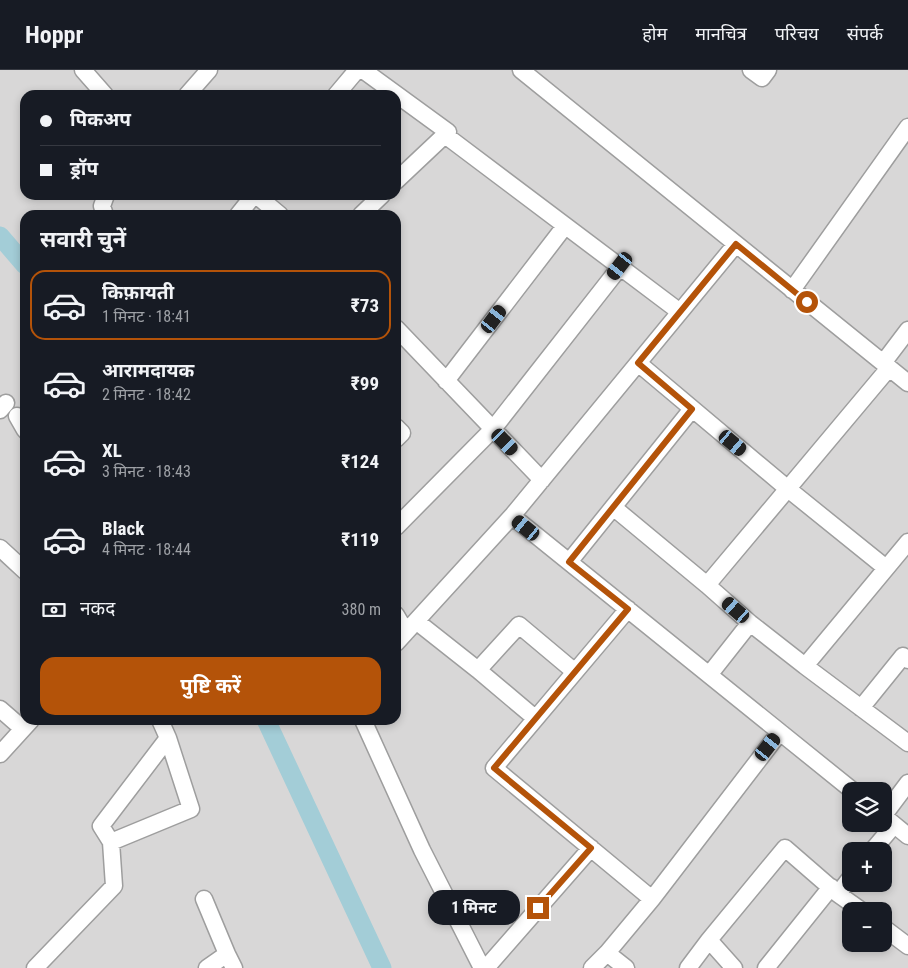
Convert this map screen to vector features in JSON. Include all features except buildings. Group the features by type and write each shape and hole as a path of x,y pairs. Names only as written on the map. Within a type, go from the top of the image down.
{"street":[{"path":"83,70 101,90"},
{"path":"191,90 208,70"},
{"path":"340,90 357,70"},
{"path":"363,70 390,90"},
{"path":"521,70 908,383"},
{"path":"751,70 762,78 768,70"},
{"path":"401,98 448,132 401,176"},
{"path":"792,290 908,127"},
{"path":"445,135 680,312"},
{"path":"242,210 251,200"},
{"path":"261,200 274,210"},
{"path":"366,210 377,200"},
{"path":"446,380 565,226"},
{"path":"535,718 478,670 406,632 512,516 736,244"},
{"path":"401,522 493,429 620,266"},
{"path":"707,586 788,489 886,366 908,330"},
{"path":"401,333 542,480"},
{"path":"638,363 788,489 886,568"},
{"path":"569,562 692,409"},
{"path":"613,507 750,623 908,743"},
{"path":"512,516 842,782"},
{"path":"805,666 908,542"},
{"path":"0,548 20,566"},
{"path":"628,609 494,768 652,899"},
{"path":"709,675 750,623"},
{"path":"478,670 518,625 575,672"},
{"path":"862,708 903,656 908,660"},
{"path":"0,709 20,721"},
{"path":"0,754 27,725"},
{"path":"111,842 191,809 162,725"},
{"path":"365,725 422,850 482,968"},
{"path":"592,968 652,899 780,732"},
{"path":"35,968 114,886 111,842 101,826 168,738"},
{"path":"892,810 908,783"},
{"path":"892,822 908,836"},
{"path":"486,968 591,848"},
{"path":"688,968 785,848 850,902"},
{"path":"766,968 834,890 842,884"},
{"path":"204,899 230,961 207,968"},
{"path":"892,934 908,946"},
{"path":"709,940 734,968"},
{"path":"606,953 626,968"}],"shaded area":[{"path":"0,70 908,70 908,968 0,968"}],"waterway":[{"path":"0,236 20,259"},
{"path":"268,725 382,968"}],"route":[{"path":"538,908 591,848 494,768 628,609 569,562 692,409 638,363 736,244 807,302"}]}
